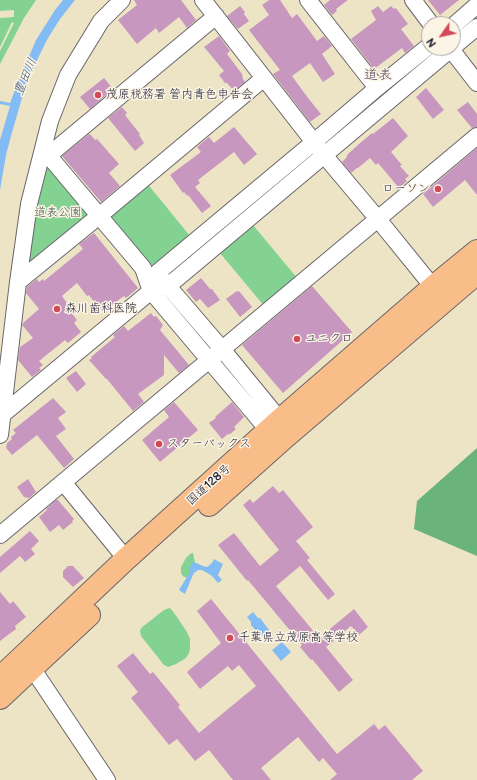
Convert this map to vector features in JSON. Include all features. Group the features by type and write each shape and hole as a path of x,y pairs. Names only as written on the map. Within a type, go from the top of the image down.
{"highway":[{"name":"国道128号","path":"0,678 27,662 133,573 278,430 433,287 477,251"},
{"name":"国道128号","path":"0,698 27,662 126,560 278,430 477,272"}],"street":[{"path":"0,435 29,204 46,152 50,121 68,75 102,21 122,0"},
{"path":"203,0 324,155 433,287"},
{"path":"308,0 377,88"},
{"path":"412,0 425,16"},
{"path":"461,19 477,5"},
{"path":"46,152 216,16"},
{"path":"461,40 477,27"},
{"path":"150,271 314,142 421,52"},
{"path":"3,414 151,291 168,286 442,56"},
{"path":"457,56 477,83"},
{"path":"18,282 264,78"},
{"path":"0,535 377,218 477,136"},
{"path":"46,152 99,216 150,271 168,286 222,349 278,430"},
{"path":"150,271 151,291 208,360 278,430"},
{"path":"63,482 126,560"},
{"path":"27,662 107,780"}],"green space":[{"path":"0,0 36,0 24,18 0,64 0,51 14,23 12,22 0,47 0,18 14,17 14,10 0,11"},
{"name":"道表公園","path":"50,163 90,210 89,220 29,268 25,265 43,164"},
{"path":"146,182 190,236 154,265 145,264 108,220 109,214"},
{"path":"253,225 298,279 265,307 220,253"},
{"path":"477,448 477,556 414,529 417,501"},
{"path":"192,553 195,563 187,578 181,573 181,567 186,558"},
{"path":"169,608 187,632 190,639 190,649 186,658 168,667 164,665 141,636 140,631 141,628 164,610"}],"water":[{"name":"豊田川","path":"63,0 75,0 60,19 48,38 26,84 6,155 0,190 0,140 10,106 0,104 0,101 10,103 36,40"},
{"path":"214,559 223,564 218,575 222,580 218,583 209,574 202,570 198,570 194,573 185,594 179,590 190,572 192,563 194,562 207,567"},
{"path":"253,612 258,618 260,618 270,631 270,634 267,636 262,636 251,625 251,622 247,617"},
{"path":"282,642 291,652 281,661 272,650"}],"building":[{"path":"134,0 181,0 196,20 187,28 179,17 159,33 156,28 137,44 118,20 137,5"},
{"path":"269,0 280,0 292,18 297,14 317,41 324,36 332,46 322,54 335,74 323,82 310,63 292,76 321,114 310,122 273,74 280,70 249,30 269,15 262,5"},
{"path":"330,0 348,0 336,9 337,11 332,15 324,5"},
{"path":"428,0 459,0 440,15"},
{"path":"240,6 245,12 244,14 249,21 238,29 227,16"},
{"path":"378,6 383,12 391,6 394,9 396,8 408,24 401,29 414,46 405,53 402,48 374,69 351,39 376,20 371,11"},
{"path":"219,36 230,51 227,54 242,74 245,82 234,91 219,75 224,71 204,47"},
{"name":"茂原税務署 管内青色申告会","path":"104,78 113,89 90,109 80,97"},
{"path":"426,88 444,110 433,119 416,97"},
{"path":"468,102 477,114 477,127 472,128 457,110"},
{"path":"122,107 127,113 125,115 140,134 139,135 144,143 135,151 108,118"},
{"path":"393,118 408,136 391,152 409,176 405,179 407,181 399,188 378,163 376,165 370,158 351,173 342,162 359,144"},
{"path":"234,127 257,154 244,165 234,152 198,180 200,183 195,187 211,206 202,213 188,195 187,196 184,192 183,193 170,175 201,152 197,147 209,137 214,143"},
{"path":"89,134 95,140 97,139 119,164 109,173 120,186 101,202 62,156"},
{"path":"477,148 477,195 465,180 433,207 423,194"},
{"path":"94,233 138,288 126,298 124,296 105,310 104,307 100,310 89,295 87,296 77,283 62,296 69,306 67,307 77,320 74,323 81,332 68,343 65,340 39,361 43,365 39,368 41,370 32,377 18,360 20,347 33,338 22,325 39,309 26,293 27,287 37,279 39,282 43,279 44,281 83,249 79,244"},
{"path":"201,278 220,300 208,308 200,299 196,302 186,290"},
{"name":"ユニクロ","path":"312,286 352,332 283,393 242,345"},
{"path":"239,291 252,307 240,317 226,299"},
{"path":"151,313 154,317 156,316 163,325 160,330 189,365 179,373 164,355 164,375 138,394 144,402 133,411 107,379 89,360 115,337 113,335 124,326 128,331"},
{"path":"76,371 86,384 77,392 66,378"},
{"path":"53,398 66,412 58,418 66,429 56,436 74,459 64,468 37,435 12,455 6,448 7,443 12,439 11,437 16,433 13,430"},
{"path":"174,402 198,430 160,462 142,440 169,417 164,410"},
{"path":"232,402 244,417 234,427 236,429 222,439 209,423"},
{"path":"28,479 36,492 29,498 24,497 17,487"},
{"path":"273,486 279,493 283,490 313,527 296,541 310,558 307,560 335,594 328,600 300,566 276,586 319,638 354,609 368,627 359,635 351,626 326,647 353,680 339,692 312,659 311,660 300,647 302,645 218,545 234,533 260,566 279,550 243,505 250,499 253,503"},
{"path":"56,500 58,500 74,519 72,521 73,522 63,530 59,525 50,532 39,517"},
{"path":"30,531 39,541 31,549 35,554 25,562 20,556 0,573 0,557"},
{"path":"68,566 73,566 84,578 73,587 63,577 63,571"},
{"path":"0,592 10,604 13,601 26,617 15,626 16,629 0,641"},
{"path":"211,599 337,754 374,724 379,730 385,725 423,771 412,780 330,780 337,774 323,758 319,762 298,737 261,768 271,780 233,780 209,750 195,761 177,739 169,745 131,698 138,692 117,666 133,653 150,674 153,672 180,705 178,707 199,733 256,686 239,665 232,671 228,666 200,689 187,672 221,643 197,611"}],"place":[{"name":"茂原税務署 管内青色申告会","path":"98,95"},
{"name":"ローソン","path":"438,189"},
{"name":"森川歯科医院","path":"57,309"},
{"name":"ユニクロ","path":"297,339"},
{"name":"スターバックス","path":"159,444"},
{"name":"千葉県立茂原高等学校","path":"230,638"}],"district":[{"name":"道表","path":"378,75"}]}
